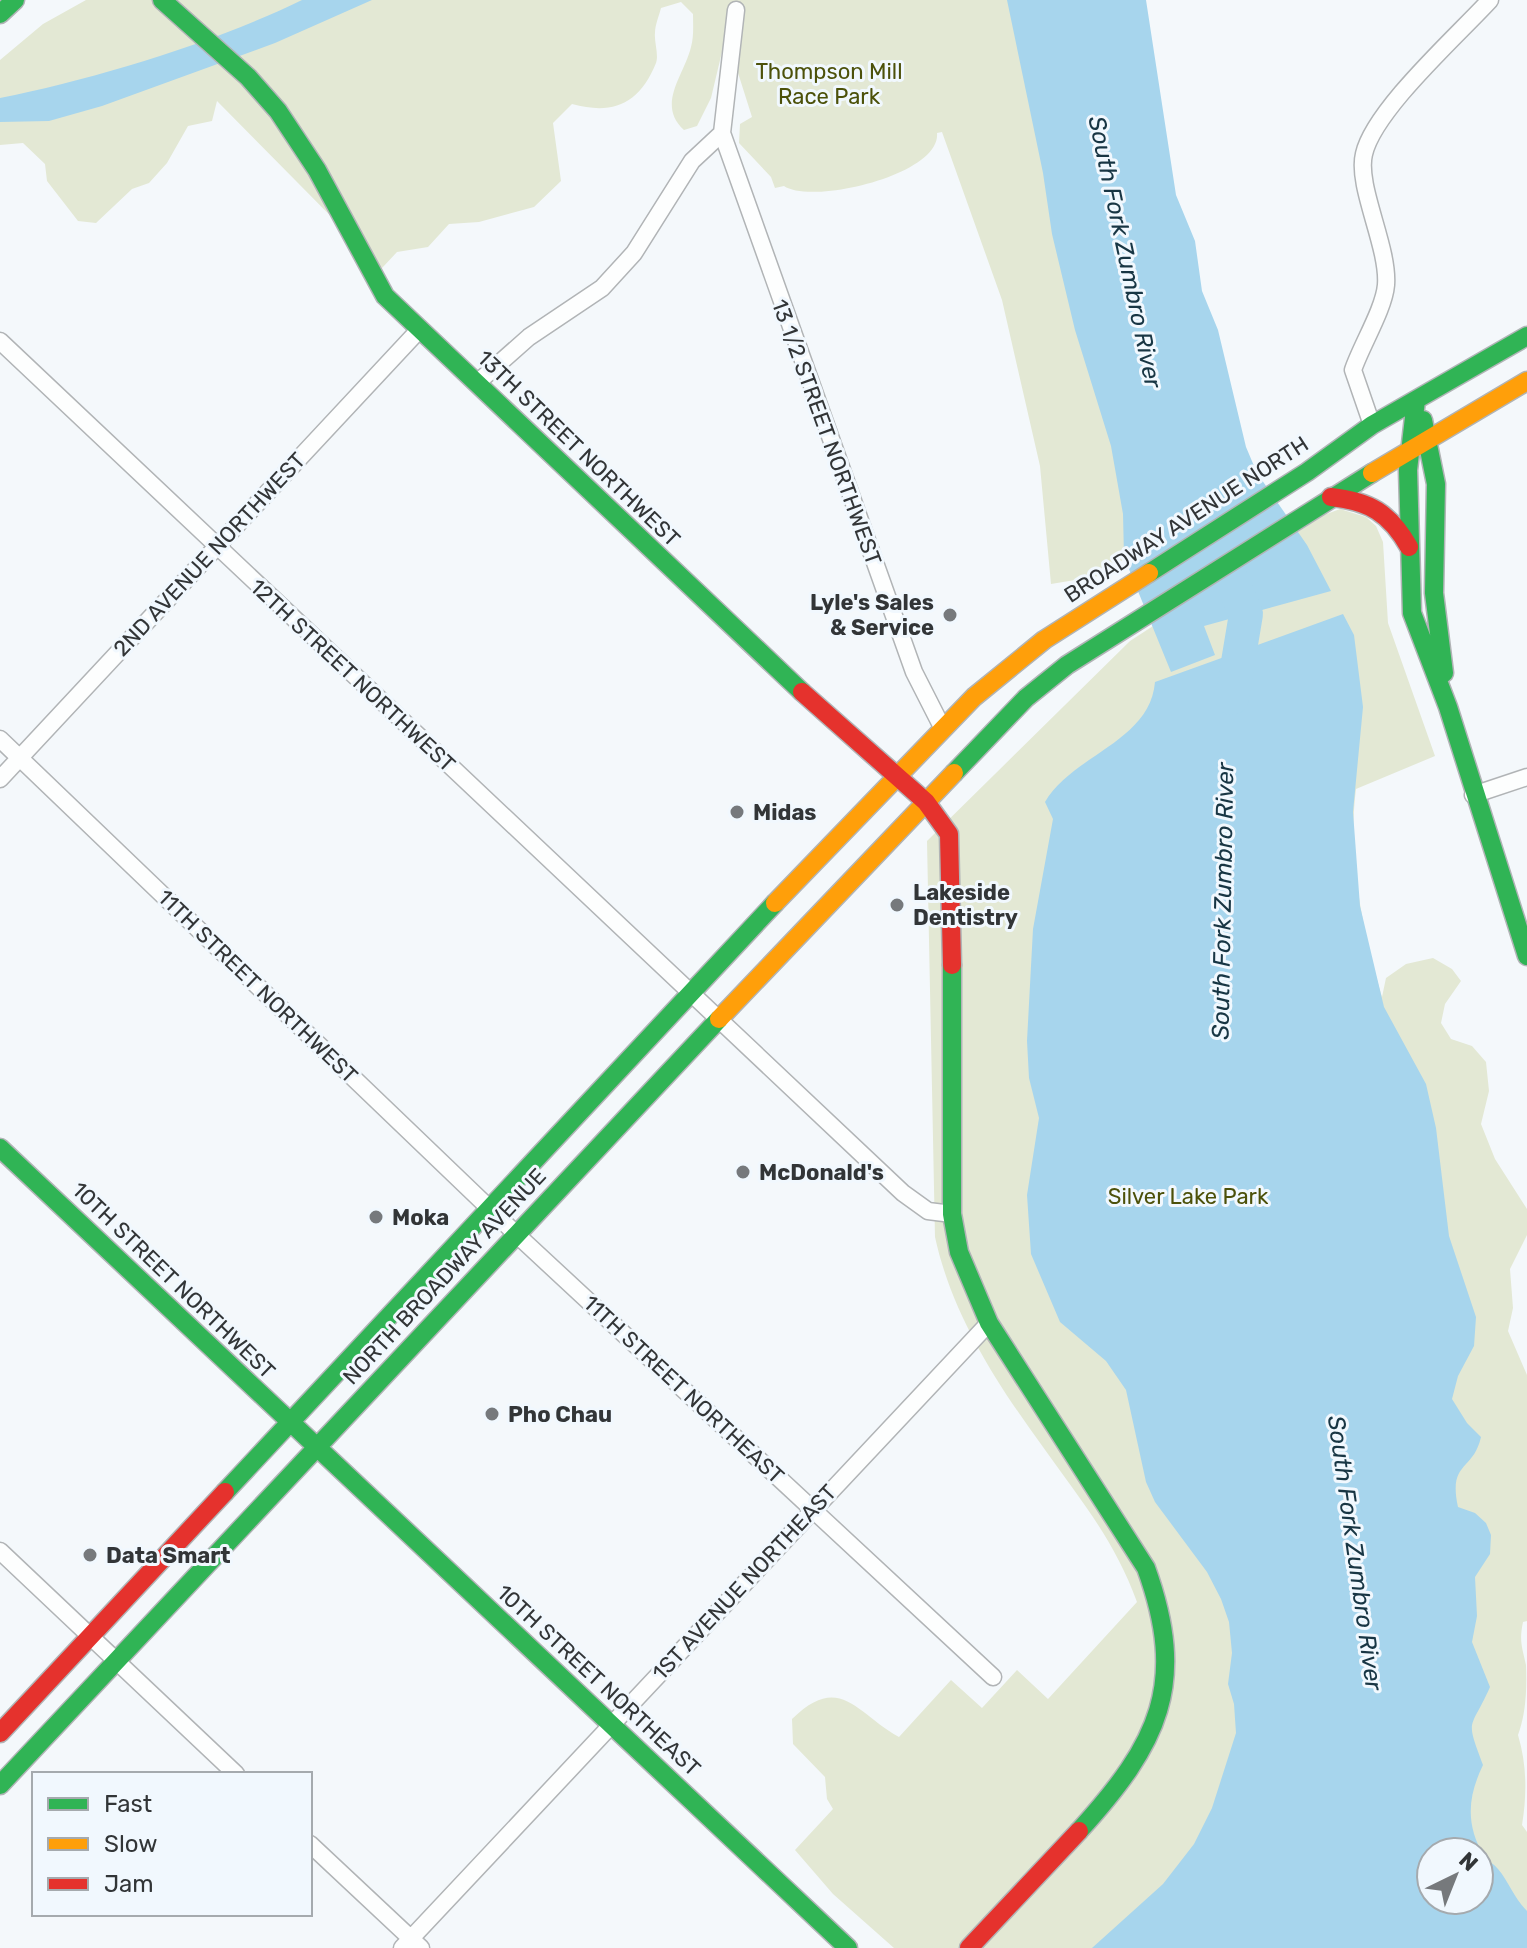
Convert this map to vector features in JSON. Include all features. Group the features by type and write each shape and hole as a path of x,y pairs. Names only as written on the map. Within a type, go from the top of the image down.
{"main road":[{"path":"0,14 15,0"},
{"name":"13TH STREET NORTHWEST","path":"174,4 208,42 255,84 291,127 319,172 363,260 385,296 790,681 926,802 943,821 952,847 952,1214 964,1269 989,1323 1146,1568 1161,1613 1166,1666 1153,1731 1129,1775 969,1948"},
{"name":"BROADWAY AVENUE NORTH","path":"896,775 942,727 1018,660 1105,600 1307,472 1372,425 1527,336"},
{"path":"926,802 1041,685 1122,628 1409,450 1527,381"},
{"path":"1416,400 1430,438 1437,488 1434,594 1448,707"},
{"path":"1416,400 1409,450 1412,613 1448,707 1473,795 1527,956"},
{"path":"1326,501 1363,500 1384,512 1398,527 1409,547"},
{"name":"NORTH BROADWAY AVENUE","path":"0,1733 896,775"},
{"name":"NORTH BROADWAY AVENUE","path":"0,1785 515,1233 712,1014 926,802"},
{"name":"10TH STREET NORTHWEST","path":"0,1148 315,1448"},
{"name":"10TH STREET NORTHEAST","path":"315,1448 848,1948"}],"street":[{"path":"1372,425 1353,370 1386,288 1386,266 1365,182 1363,156 1380,119 1490,0"},
{"path":"477,383 529,337 602,288 634,253 692,161 722,133 736,10"},
{"name":"13 1/2 STREET NORTHWEST","path":"722,133 914,672 942,727"},
{"name":"2ND AVENUE NORTHWEST","path":"0,779 419,330"},
{"name":"12TH STREET NORTHWEST","path":"0,341 903,1193 928,1211 952,1214"},
{"name":"11TH STREET NORTHWEST","path":"0,739 515,1233"},
{"path":"1473,795 1527,777"},
{"name":"11TH STREET NORTHEAST","path":"515,1233 993,1677"},
{"name":"1ST AVENUE NORTHEAST","path":"411,1945 611,1724 989,1323"},
{"path":"0,1551 234,1772"},
{"path":"312,1846 411,1945"}],"green space":[{"name":"Thompson Mill Race Park","path":"86,0 1075,0 1201,507 1099,576 1051,584 1040,466 1002,300 942,132 937,133 933,148 919,162 872,182 820,192 798,191 784,186 775,188 771,177 739,143 740,124 752,117 726,35 711,98 697,126 684,130 676,120 672,110 674,90 688,58 693,35 693,14 681,2 661,8 655,30 656,63 641,89 623,103 612,107 572,104 553,123 561,181 534,207 479,222 449,224 428,247 397,252 382,268 217,101 212,121 188,126 167,163 149,183 132,189 96,223 78,221 47,181 45,164 23,143 0,145 0,60 43,24"},
{"name":"Silver Lake Park","path":"1340,509 1366,517 1376,526 1383,542 1388,623 1435,756 1356,789 1355,868 1369,946 1382,997 1386,978 1406,964 1433,958 1452,969 1461,981 1445,1004 1441,1023 1451,1039 1472,1046 1486,1062 1489,1091 1481,1124 1495,1159 1527,1209 1527,1235 1510,1269 1513,1308 1508,1331 1527,1375 1527,1621 1523,1622 1521,1639 1526,1683 1518,1735 1525,1780 1522,1825 1527,1832 1527,1948 894,1948 833,1894 795,1850 833,1809 827,1799 825,1777 793,1744 792,1719 809,1705 823,1699 847,1701 899,1737 951,1680 982,1708 1017,1670 1048,1699 1137,1602 1107,1540 1009,1399 978,1348 943,1266 935,1237 927,841 1130,641 1324,515"}],"water":[{"path":"302,0 372,0 275,43 102,106 49,121 0,122 0,98 75,81 154,58"},
{"path":"1007,0 1146,0 1176,195 1195,241 1202,291 1218,330 1246,447 1257,473 1307,545 1331,591 1204,626 1215,655 1171,672 1124,557 1123,514 1111,446 1075,330 1052,234 1043,173"},
{"name":"Silver Lake Park","path":"1343,614 1354,635 1363,707 1353,812 1360,906 1384,1007 1426,1084 1436,1128 1449,1236 1476,1317 1474,1346 1458,1376 1452,1399 1467,1423 1481,1437 1473,1456 1459,1474 1456,1492 1458,1507 1475,1513 1486,1523 1491,1535 1490,1554 1475,1577 1477,1616 1472,1642 1490,1687 1472,1724 1483,1765 1472,1799 1471,1821 1475,1836 1415,1836 1415,1916 1495,1916 1495,1866 1527,1911 1527,1948 1092,1948 1163,1884 1194,1844 1212,1808 1236,1733 1234,1704 1228,1684 1232,1653 1229,1622 1221,1599 1207,1572 1155,1502 1146,1482 1126,1390 1106,1361 1060,1322 1031,1254 1027,1195 1039,1118 1029,1078 1027,1041 1033,929 1053,819 1045,802 1073,772 1125,734 1140,719 1150,702 1155,682"}],"waterway":[{"name":"South Fork Zumbro River","path":"1228,572 1246,614 1232,698"}],"traffic: fast":[{"path":"0,14 15,0"},
{"path":"162,0 248,77 278,111 317,170 385,296 802,692"},
{"path":"1149,573 1307,472 1372,425 1527,336"},
{"path":"1416,400 1408,470 1412,613 1448,707 1527,956"},
{"path":"1423,420 1436,484 1434,593 1444,673"},
{"path":"954,773 1026,698 1067,665 1372,473"},
{"path":"225,1492 775,903"},
{"path":"952,965 952,1214 959,1252 989,1323 1146,1568 1158,1609 1164,1646 1164,1679 1158,1710 1146,1740 1107,1799 1079,1831"},
{"path":"0,1785 719,1019"},
{"path":"0,1148 848,1948"}],"traffic: slow":[{"path":"1372,473 1527,381"},
{"path":"775,903 974,697 1044,640 1149,573"},
{"path":"719,1019 954,773"}],"traffic: jam":[{"path":"1331,497 1357,502 1377,511 1394,525 1409,547"},
{"path":"802,692 926,802 949,834 952,965"},
{"path":"0,1733 225,1492"},
{"path":"969,1948 1079,1831"}],"place":[{"name":"Lyle's Sales & Service","path":"950,615"},
{"name":"Midas","path":"737,812"},
{"name":"Lakeside Dentistry","path":"897,905"},
{"name":"McDonald's","path":"743,1172"},
{"name":"Moka","path":"376,1217"},
{"name":"Pho Chau","path":"492,1414"},
{"name":"Data Smart","path":"90,1555"}]}
